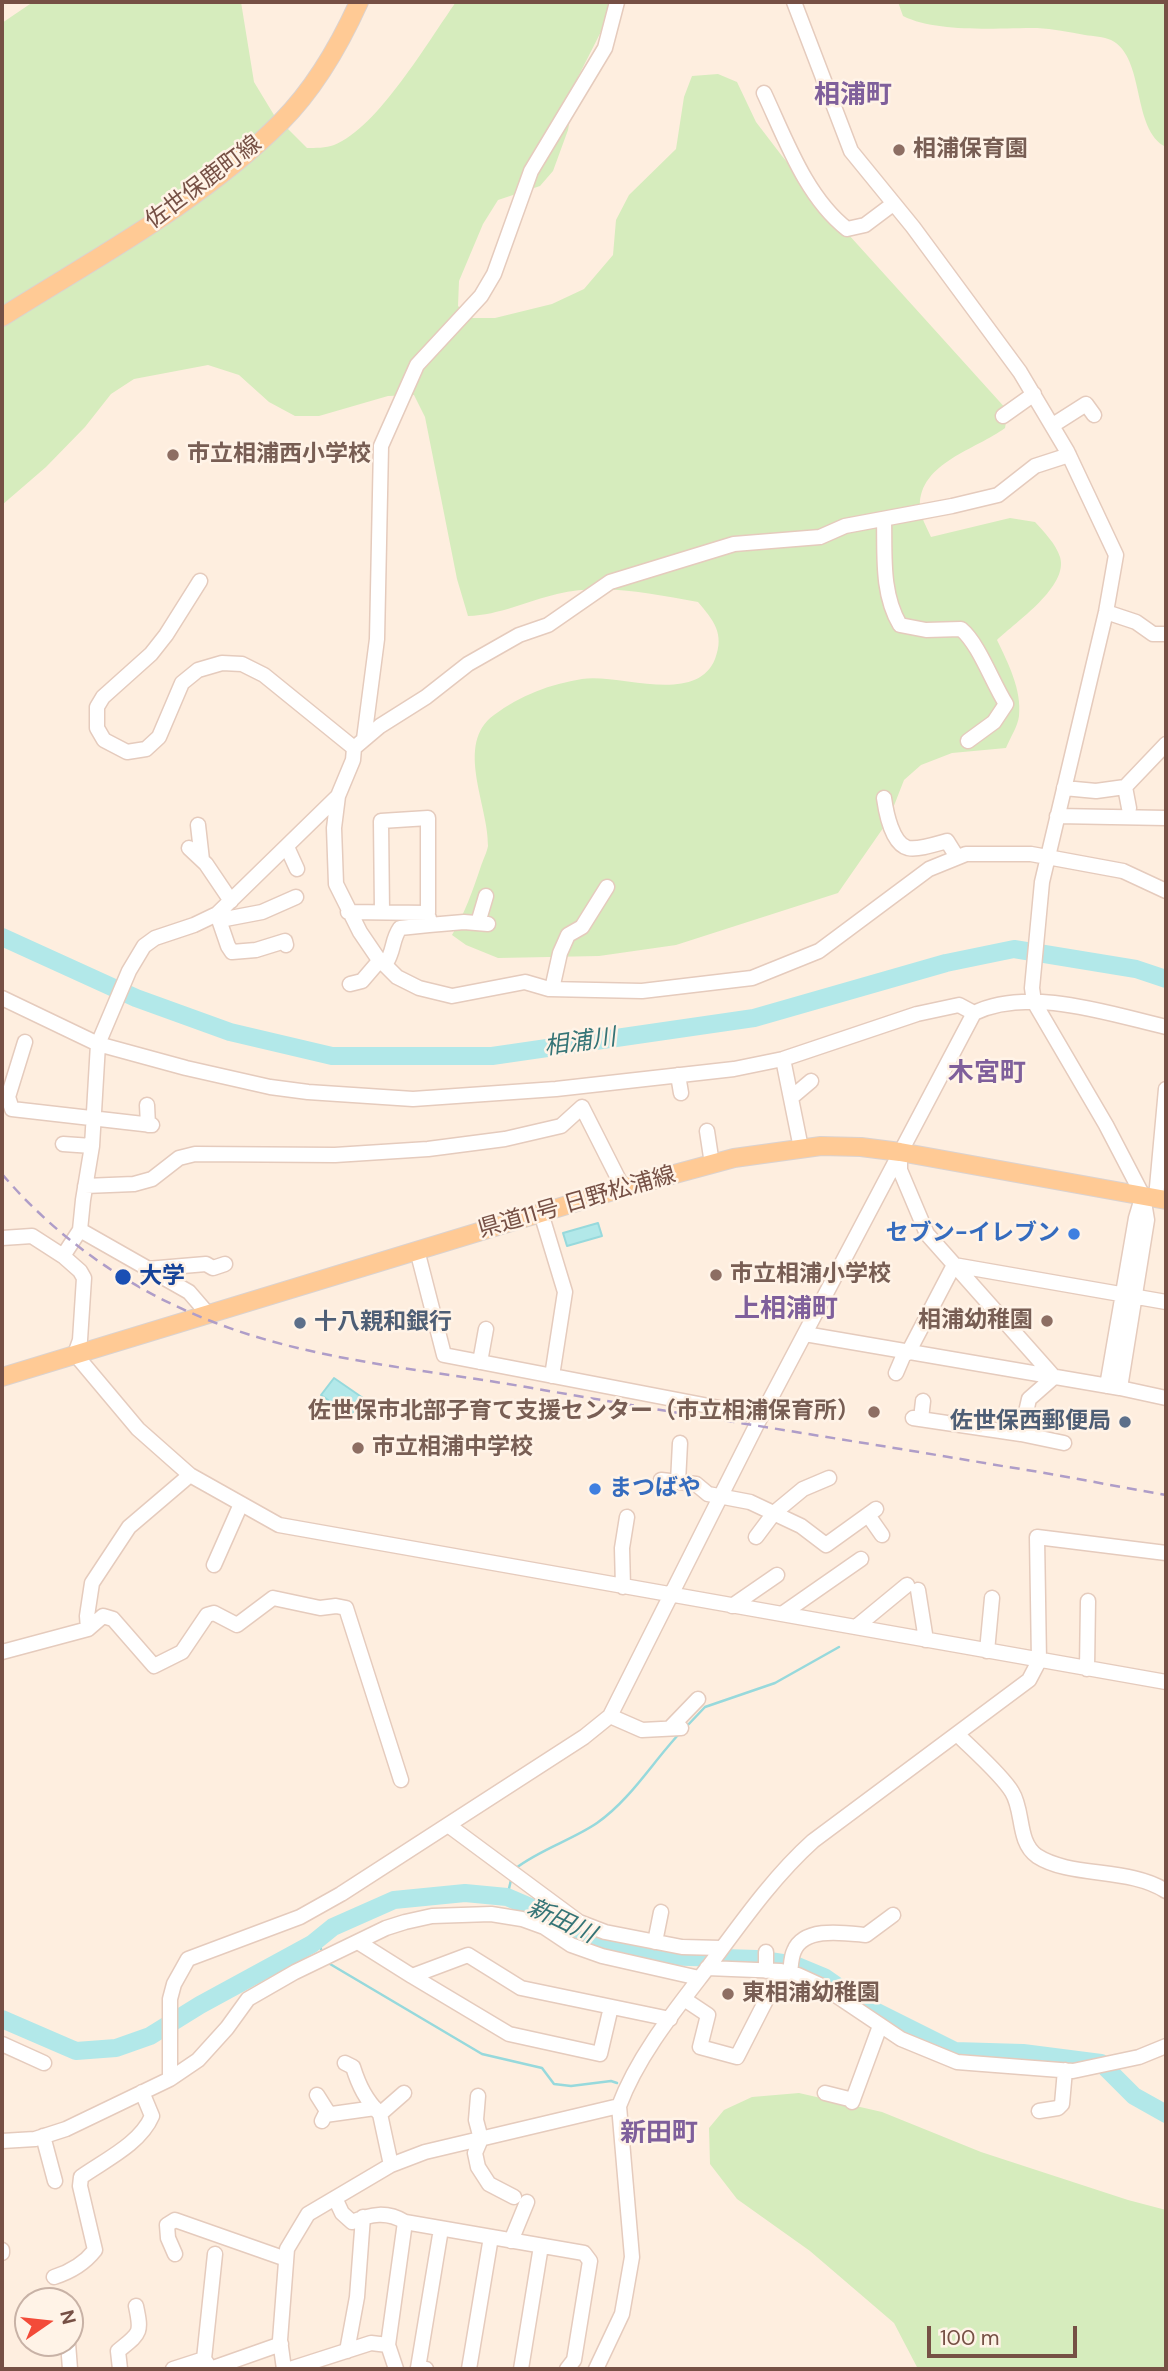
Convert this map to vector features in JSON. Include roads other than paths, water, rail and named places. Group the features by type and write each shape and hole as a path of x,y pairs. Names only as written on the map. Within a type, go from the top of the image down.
{"main road":[{"name":"佐世保鹿町線","path":"2,317 145,228 227,171 283,121 320,74 359,2"},
{"name":"県道11号 日野松浦線","path":"2,1377 623,1188 734,1158 801,1148 861,1147 1155,1198"}],"street":[{"path":"617,2 605,48 531,171 494,274 481,296 417,365 382,446 377,639 359,743 338,796 334,828 336,884 348,912 383,963 397,977 419,988 452,996 525,982 552,989 642,991 752,978 819,951 929,869 966,853 1031,854 1123,872 1166,891"},
{"path":"794,2 851,151 930,250 1034,394 1069,455 1116,555 1106,612 1042,882 1033,995 1106,1125 1155,1198"},
{"path":"764,93 793,156 834,219 847,229 856,229 893,204"},
{"path":"1003,416 1034,394"},
{"path":"1053,425 1086,404 1094,415"},
{"path":"359,743 468,664 519,635 548,625 610,582 734,544 820,537 845,526 998,495 1035,466 1069,455"},
{"path":"884,519 887,594 900,625 926,630 961,629 971,637 992,682 1006,704 995,722 968,741"},
{"path":"200,580 151,654 103,697 97,707 97,728 104,740 127,752 146,749 159,737 183,682 198,670 222,663 242,664 264,675 359,743"},
{"path":"1106,612 1136,622 1153,634 1166,634"},
{"path":"1064,788 1096,790 1125,787 1166,744"},
{"path":"1125,787 1129,808"},
{"path":"218,917 338,796"},
{"path":"884,798 889,825 903,846 910,848 947,841 957,857"},
{"path":"1057,816 1166,818"},
{"path":"382,912 381,821 428,818 429,919"},
{"path":"198,825 202,860"},
{"path":"287,846 298,869"},
{"path":"189,848 202,860 232,901"},
{"path":"552,989 560,953 568,935 582,927 607,887"},
{"path":"348,912 382,912 483,924 486,896"},
{"path":"63,1256 80,1230 92,1146 99,1041 129,971 144,946 155,938 218,917 262,912 296,897"},
{"path":"218,917 232,952 256,950 285,941 286,945"},
{"path":"360,984 394,952 394,937 400,928 429,919"},
{"path":"170,2079 170,1999 174,1984 188,1959 299,1917 341,1894 584,1737 610,1716 761,1416 974,1013 988,1006 1033,995 1166,1027"},
{"path":"2,998 99,1041 208,1073 308,1093 413,1099 594,1085 734,1069 783,1059 917,1014 959,1005 974,1013"},
{"path":"25,1042 8,1097 12,1109 150,1125 147,1105"},
{"path":"783,1059 801,1148"},
{"path":"678,1075 681,1093"},
{"path":"792,1097 811,1081"},
{"path":"85,1186 134,1184 152,1179 179,1158 195,1154 335,1155 428,1149 505,1139 561,1126 582,1107 594,1085"},
{"path":"1114,1387 1129,1295 1155,1198 1166,1089"},
{"path":"582,1107 623,1188"},
{"path":"707,1131 712,1164"},
{"path":"63,1144 92,1146"},
{"path":"900,1152 900,1170 927,1234 1054,1377"},
{"path":"541,1213 565,1292 552,1376"},
{"path":"80,1230 189,1292 208,1314"},
{"path":"2,1238 32,1236 63,1256 80,1272 83,1278 80,1340 75,1354 138,1429 190,1475 279,1525 312,1533 1166,1682"},
{"path":"417,1250 444,1355 761,1416"},
{"path":"147,1269 205,1264 213,1268 225,1264"},
{"path":"954,1265 1166,1301"},
{"path":"896,1373 954,1265"},
{"path":"480,1362 486,1329"},
{"path":"804,1334 1166,1398"},
{"path":"1021,1434 1029,1399 1054,1377"},
{"path":"923,1401 917,1418 1065,1443"},
{"path":"678,1482 680,1443"},
{"path":"88,1629 87,1616 92,1583 129,1527 190,1475"},
{"path":"661,1480 696,1484 708,1494 750,1502 801,1525 826,1545 872,1512 882,1535"},
{"path":"756,1537 774,1513 803,1489 828,1481"},
{"path":"214,1565 241,1504"},
{"path":"623,1587 622,1548 627,1517"},
{"path":"596,2369 622,2314 632,2257 619,2106 635,2070 684,1998 804,1849 1029,1680 1039,1661 1037,1536 1166,1553"},
{"path":"782,1614 861,1559"},
{"path":"732,1606 777,1575"},
{"path":"856,1627 912,1587 926,1640"},
{"path":"2,1652 88,1629 103,1616 113,1619 154,1666 182,1652 208,1615 214,1613 237,1625 272,1598 320,1608 346,1608 401,1780"},
{"path":"988,1651 992,1598"},
{"path":"1087,1669 1088,1601"},
{"path":"610,1716 642,1730 675,1728 691,1700"},
{"path":"957,1734 1013,1793 1026,1842 1031,1851 1060,1865 1121,1875 1166,1891"},
{"path":"448,1825 579,1922 605,1932 682,1947 711,1962"},
{"path":"655,1942 661,1912"},
{"path":"2,2141 43,2136 66,2129 170,2079 198,2060 227,2028 248,1999 295,1972 358,1942 405,1922 432,1916 491,1914 522,1919 544,1927 571,1945 602,1956 711,1962 787,1972 822,1986 901,2039 957,2062 1065,2070 1139,2057 1166,2046"},
{"path":"684,1998 708,2015 700,2047 737,2057 787,1972 794,1951 802,1940 817,1934 836,1932 866,1935 892,1915"},
{"path":"358,1942 509,2035 600,2053 611,2007"},
{"path":"766,1952 766,1971"},
{"path":"412,1976 468,1955 521,1988 670,2019"},
{"path":"825,2093 853,2101 880,2026"},
{"path":"2,2044 44,2063"},
{"path":"349,2062 368,2102 377,2111 391,2165"},
{"path":"1039,2111 1058,2108 1062,2104 1065,2070"},
{"path":"54,2277 69,2272 89,2258 95,2250 80,2186 81,2177 131,2143 147,2127 152,2116 142,2092"},
{"path":"317,2095 325,2118 377,2111 404,2093"},
{"path":"478,2096 476,2120 481,2139 475,2153 478,2166 489,2184 520,2200 511,2241"},
{"path":"284,2369 281,2344 287,2249 308,2214 391,2165 425,2152 619,2106"},
{"path":"43,2136 55,2181"},
{"path":"335,2198 342,2213 352,2222 372,2213 396,2216 405,2222 584,2253 590,2261 574,2360 567,2369"},
{"path":"348,2351 357,2297 363,2217"},
{"path":"175,2254 168,2238 167,2225 174,2220 286,2259"},
{"path":"396,2369 388,2345 405,2222"},
{"path":"426,2369 418,2368 441,2229"},
{"path":"469,2369 491,2237"},
{"path":"521,2369 541,2246"},
{"path":"208,2366 215,2254"},
{"path":"120,2369 118,2351 138,2335 141,2328 136,2306"},
{"path":"290,2369 323,2364 371,2343 388,2345"},
{"path":"173,2369 208,2366 281,2344"}],"water":[{"path":"598,1223 602,1236 567,1246 563,1233"},
{"path":"334,1378 363,1398 350,1416 321,1395"}],"waterway":[{"name":"相浦川","path":"2,937 136,998 230,1032 332,1056 492,1056 754,1018 946,963 1014,949 1136,969 1166,979"},
{"path":"686,1727 705,1707 775,1683 839,1647"},
{"path":"516,1868 609,1814 679,1734"},
{"path":"507,1897 511,1880"},
{"name":"新田川","path":"2,2019 76,2051 116,2048 150,2036 200,2005 312,1944 333,1927 394,1900 465,1893 507,1897 549,1915 585,1938 657,1956 757,1959 795,1965 824,1977 867,2007 955,2051 1023,2053 1101,2063 1134,2096 1166,2114"},
{"path":"317,1940 321,1949"},
{"path":"330,1964 482,2054 542,2068 554,2084 571,2086 611,2081 617,2083"}],"railway":[{"path":"2,1174 49,1222 103,1264 161,1299 224,1326 261,1338 376,1364 1166,1495"}],"place":[{"name":"相浦保育園","path":"899,150"},
{"name":"市立相浦西小学校","path":"173,455"},
{"name":"セブン-イレブン","path":"1074,1234"},
{"name":"市立相浦小学校","path":"716,1275"},
{"name":"大学","path":"123,1277"},
{"name":"相浦幼稚園","path":"1047,1321"},
{"name":"十八親和銀行","path":"300,1323"},
{"name":"佐世保市北部子育て支援センター（市立相浦保育所）","path":"874,1412"},
{"name":"佐世保西郵便局","path":"1125,1422"},
{"name":"市立相浦中学校","path":"358,1448"},
{"name":"まつばや","path":"595,1489"},
{"name":"東相浦幼稚園","path":"728,1994"}],"district":[{"name":"相浦町","path":"853,96"},
{"name":"木宮町","path":"987,1074"},
{"name":"上相浦町","path":"786,1310"},
{"name":"新田町","path":"659,2134"}]}
